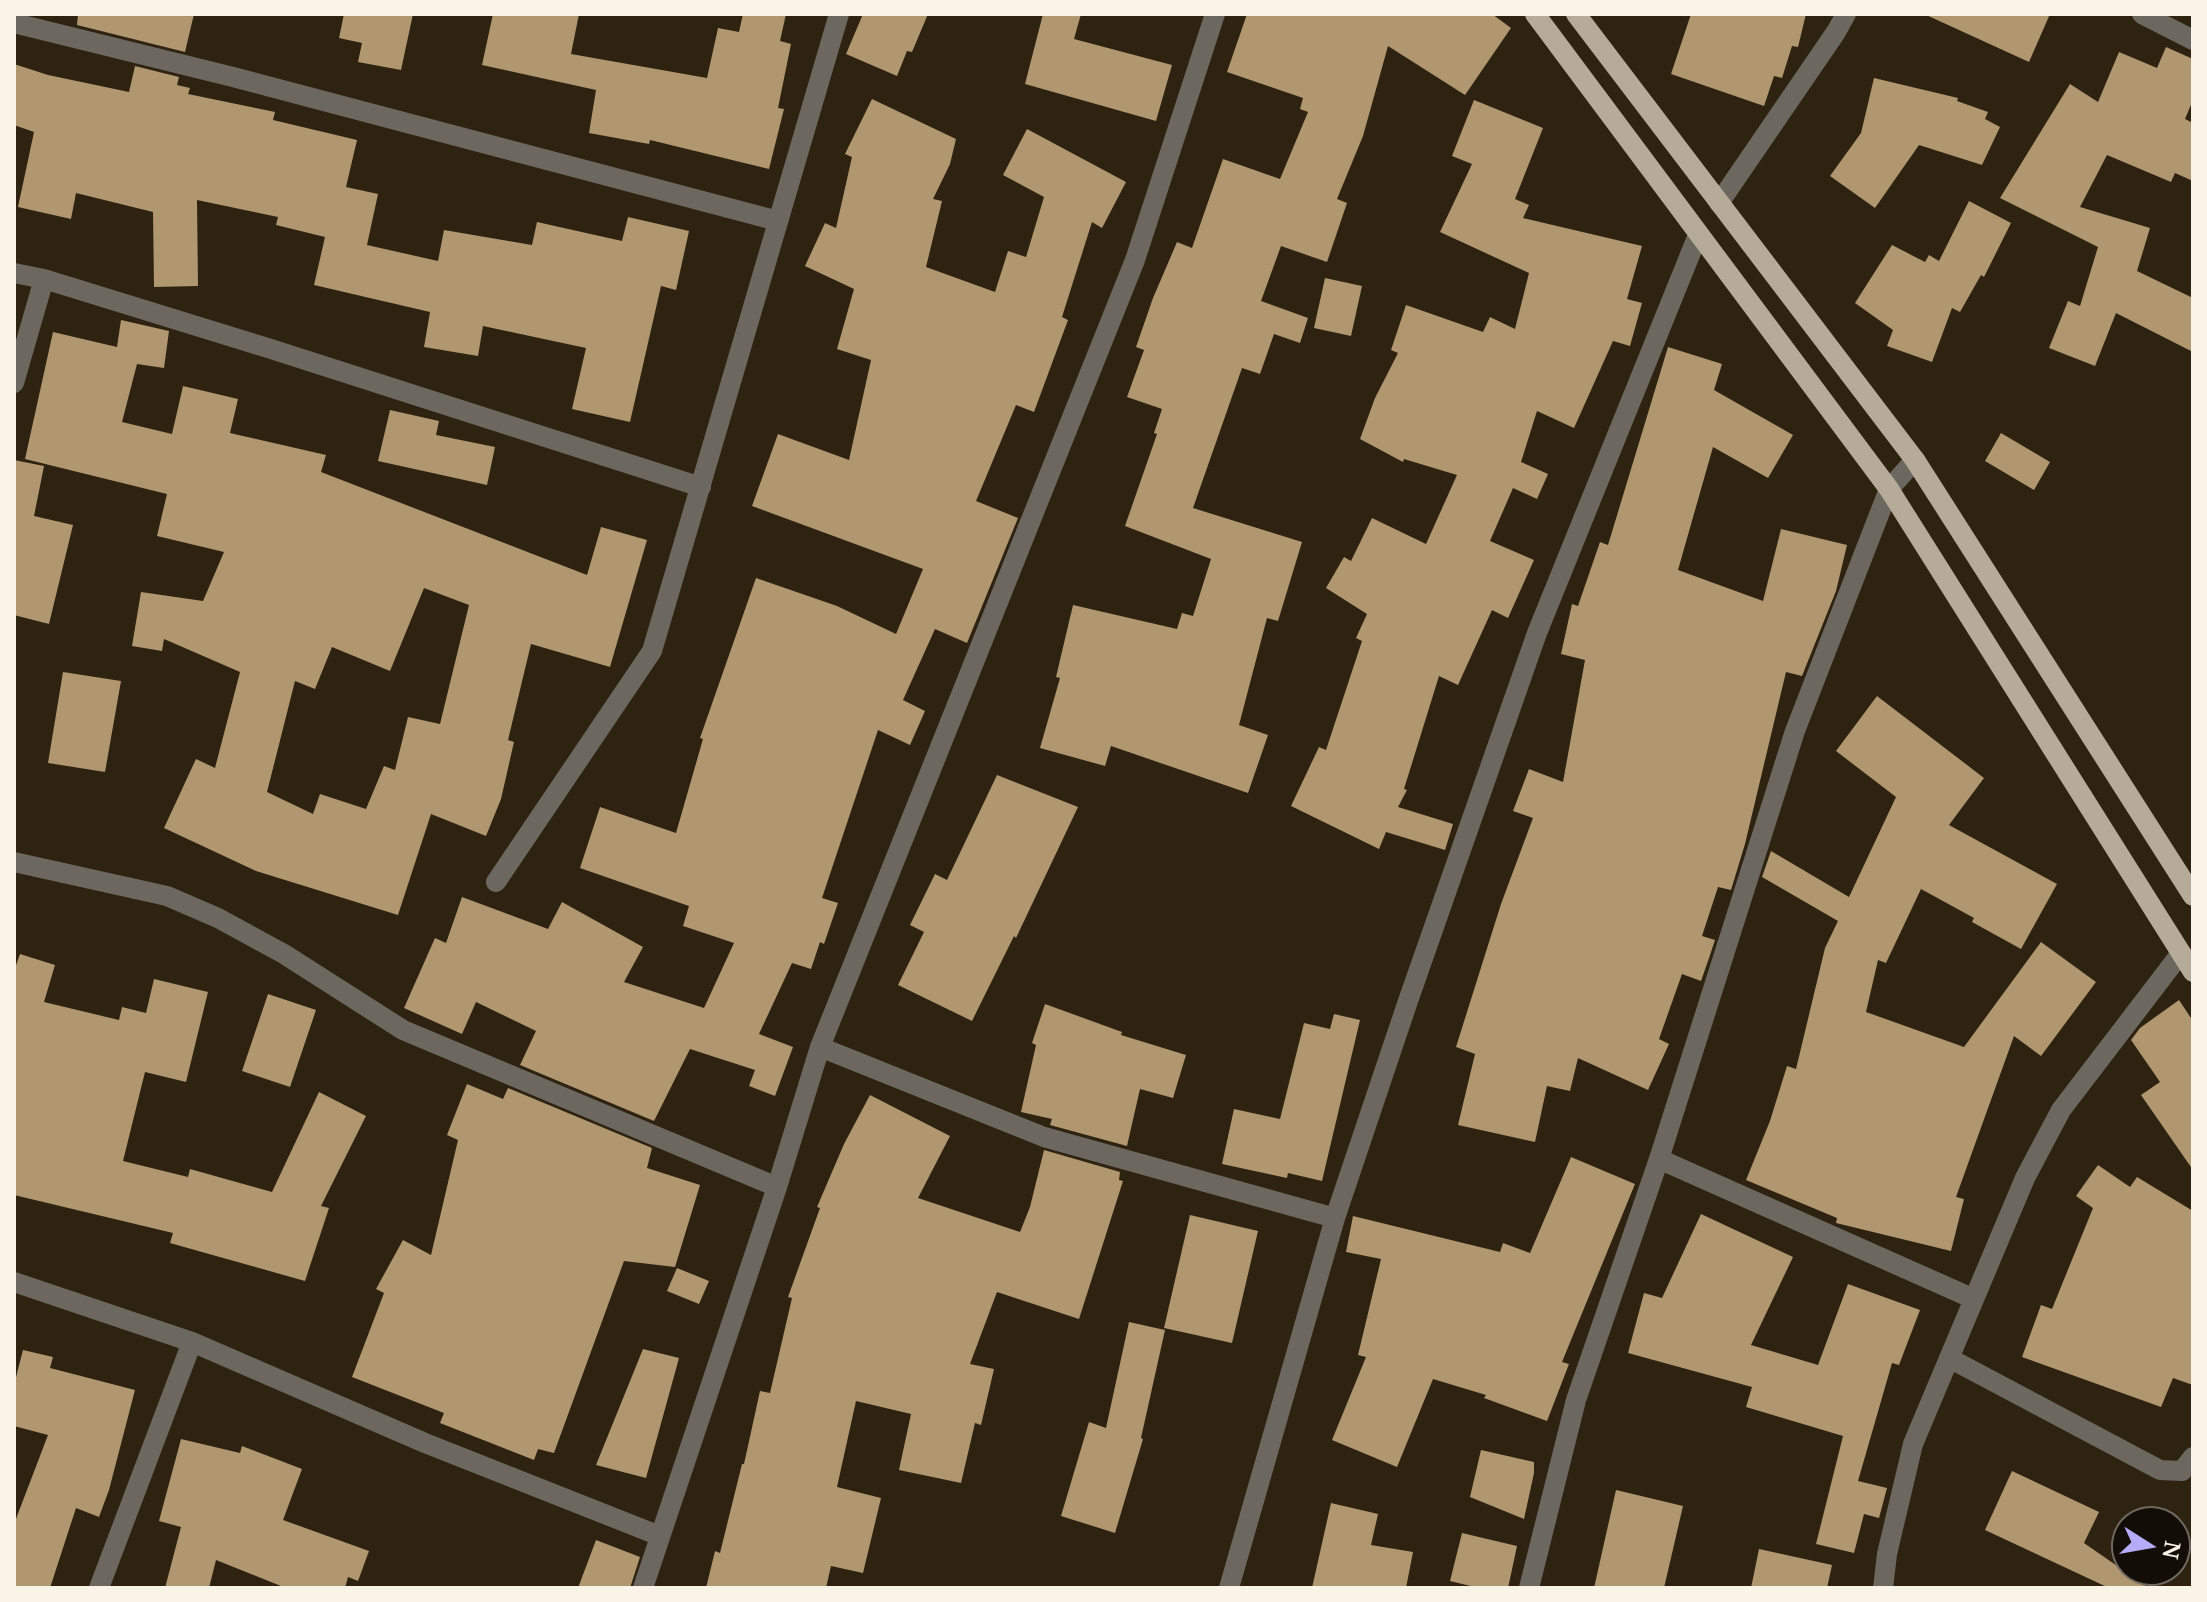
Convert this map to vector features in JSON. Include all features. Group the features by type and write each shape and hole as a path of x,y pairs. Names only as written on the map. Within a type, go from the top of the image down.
{"main road":[{"path":"1535,14 1889,489 2193,972"},
{"path":"1576,14 1915,460 2193,896"}],"street":[{"path":"496,882 652,651 839,14"},
{"path":"643,1588 777,1187 820,1047 1135,260 1215,14"},
{"path":"1719,203 1846,14"},
{"path":"2142,14 2193,40"},
{"path":"14,23 248,81 778,221"},
{"path":"1229,1588 1335,1218 1537,633 1698,235"},
{"path":"14,273 44,279 701,487"},
{"path":"14,383 44,279"},
{"path":"1529,1588 1576,1400 1659,1159 1795,731 1889,489 1915,460"},
{"path":"14,862 167,896 218,918 284,954 403,1030 777,1187"},
{"path":"1883,1588 1887,1554 1913,1444 2025,1178 2061,1110 2181,953"},
{"path":"820,1047 1044,1137 1335,1218"},
{"path":"1659,1159 1974,1299"},
{"path":"14,1282 192,1342 425,1443 660,1536"},
{"path":"99,1588 192,1342"},
{"path":"1949,1358 2160,1470 2182,1471 2193,1457"}],"building":[{"path":"78,14 194,14 185,52 77,25"},
{"path":"344,14 413,14 401,70 358,62 362,43 339,38"},
{"path":"493,14 579,14 571,54 707,78 718,28 739,32 743,14 786,14 780,41 791,44 778,108 784,109 769,169 650,140 649,144 589,133 596,90 482,65"},
{"path":"863,14 928,14 912,52 907,51 897,76 846,54"},
{"path":"1043,14 1081,14 1074,39 1172,65 1156,121 1025,84"},
{"path":"1247,14 1492,14 1511,28 1465,95 1388,46 1363,136 1337,199 1347,203 1327,262 1281,246 1261,301 1308,318 1300,343 1274,334 1260,374 1242,368 1193,508 1302,542 1278,621 1267,618 1239,725 1268,735 1248,793 1111,746 1105,766 1040,748 1060,678 1056,677 1073,605 1177,629 1182,613 1193,616 1211,559 1125,526 1157,434 1154,433 1162,409 1127,397 1144,350 1136,347 1153,298 1177,242 1192,248 1223,159 1280,179 1308,112 1300,109 1303,98 1227,72"},
{"path":"1691,14 1806,14 1798,47 1792,46 1782,78 1774,76 1764,106 1671,74"},
{"path":"1924,14 2050,14 2029,62"},
{"path":"2166,47 2193,59 2193,100 2185,119 2193,123 2193,181 2175,173 2171,182 2107,155 2080,207 2150,228 2137,271 2193,298 2193,352 2116,313 2095,366 2049,348 2068,301 2080,306 2098,247 2000,198 2070,84 2098,102 2119,52 2157,68"},
{"path":"14,64 48,75 129,92 135,66 179,77 177,85 190,88 188,94 275,112 273,120 357,140 346,187 378,194 367,245 438,261 444,230 532,245 537,222 622,241 628,217 689,231 676,290 661,286 630,422 572,409 586,348 483,326 478,356 424,347 430,312 314,285 325,237 276,225 278,217 197,200 198,286 154,287 153,212 76,193 71,219 18,207 34,132 14,125"},
{"path":"1874,78 1958,98 1957,101 1988,112 1985,119 2000,127 1982,165 1919,145 1875,208 1830,176 1861,133"},
{"path":"872,99 956,139 950,164 933,199 942,201 926,267 995,292 1008,251 1026,257 1044,197 1003,175 1027,129 1126,182 1102,228 1092,222 1062,317 1068,320 1034,412 1016,405 976,501 1018,518 967,643 935,629 903,700 925,711 910,745 878,730 822,898 838,903 824,944 820,942 811,969 792,963 759,1034 793,1047 775,1096 749,1086 755,1070 690,1049 654,1121 520,1065 536,1031 476,1002 462,1034 404,1008 435,938 446,943 462,897 548,929 562,902 643,947 624,982 704,1008 734,943 683,926 689,906 580,868 600,807 676,833 703,739 700,738 756,578 837,606 896,634 923,569 752,506 778,434 849,460 871,360 837,349 854,289 805,266 825,223 836,228 852,157 845,154"},
{"path":"1474,100 1543,128 1515,199 1529,205 1523,218 1642,246 1627,299 1642,303 1630,346 1613,341 1574,428 1537,411 1521,462 1548,474 1537,499 1513,488 1490,541 1534,560 1508,618 1492,610 1458,685 1439,676 1404,789 1407,790 1398,807 1453,824 1445,850 1386,832 1379,849 1291,806 1319,747 1326,750 1362,641 1356,638 1367,614 1326,588 1344,557 1351,561 1372,518 1426,544 1457,475 1404,459 1403,462 1360,439 1375,398 1398,353 1391,350 1406,305 1483,332 1490,317 1515,329 1529,273 1440,232 1472,164 1452,156"},
{"path":"1969,201 2011,223 1984,277 1981,275 1960,312 1952,308 1932,362 1887,346 1893,330 1855,303 1892,245 1925,262 1929,255 1939,261"},
{"path":"1325,278 1362,286 1351,336 1314,328"},
{"path":"121,320 169,331 164,368 137,364 122,422 172,434 183,386 238,399 230,433 326,455 321,472 587,575 601,527 647,540 610,667 531,644 508,740 514,742 501,799 486,836 431,814 398,915 256,871 164,828 196,759 215,768 240,672 164,639 162,651 132,646 141,592 203,601 224,552 157,536 167,494 25,459 53,332 117,347","holes":["424,588 469,605 440,724 408,717 395,770 384,766 366,809 320,794 313,814 267,792 295,681 315,689 332,647 390,671"]},
{"path":"1668,347 1722,364 1714,390 1793,435 1768,478 1713,447 1678,570 1763,601 1781,529 1847,545 1836,591 1802,676 1786,672 1731,890 1718,887 1702,936 1715,940 1701,981 1682,974 1659,1039 1669,1044 1648,1090 1578,1058 1570,1091 1547,1086 1535,1142 1458,1125 1475,1054 1456,1047 1501,904 1533,818 1513,811 1529,769 1563,782 1585,660 1561,654 1572,604 1578,606 1600,542 1608,545"},
{"path":"390,410 439,421 436,435 495,447 487,485 378,461"},
{"path":"2001,433 2050,462 2034,490 1985,461"},
{"path":"14,460 44,466 34,516 73,525 49,624 14,615"},
{"path":"63,672 121,681 105,772 48,763"},
{"path":"1877,696 1984,778 1949,825 2057,884 2021,949 1972,922 1974,918 1921,889 1886,963 1878,960 1866,1012 1964,1047 2041,942 2096,982 2041,1056 2014,1036 1956,1197 1964,1199 1951,1251 1836,1223 1837,1218 1746,1180 1770,1121 1787,1066 1796,1069 1825,948 1838,921 1762,877 1771,851 1849,897 1896,797 1836,751"},
{"path":"997,775 1078,807 1016,938 1014,936 972,1021 898,985 924,932 910,925 935,874 947,880"},
{"path":"20,954 55,965 44,1002 119,1020 122,1007 146,1013 154,979 208,992 186,1082 145,1072 123,1161 188,1177 190,1169 272,1192 319,1092 366,1116 321,1206 329,1208 305,1281 170,1243 173,1233 14,1195 14,971"},
{"path":"268,994 316,1010 290,1087 242,1071"},
{"path":"2179,1000 2193,1021 2193,1170 2141,1095 2160,1082 2131,1040 2140,1028"},
{"path":"1045,1004 1122,1032 1121,1035 1186,1055 1173,1098 1140,1089 1127,1146 1050,1125 1052,1119 1021,1112 1036,1045 1032,1043"},
{"path":"1334,1014 1360,1020 1322,1181 1288,1173 1287,1178 1222,1164 1234,1109 1280,1119 1304,1023 1330,1029"},
{"path":"467,1084 503,1099 508,1088 652,1148 647,1168 700,1185 675,1267 624,1261 554,1453 538,1449 534,1460 440,1423 444,1413 352,1377 384,1293 376,1289 403,1240 431,1255 458,1140 447,1135"},
{"path":"870,1095 950,1136 918,1198 1020,1232 1030,1207 1044,1150 1120,1172 1119,1180 1123,1181 1079,1319 997,1292 970,1364 994,1369 981,1425 975,1423 961,1483 899,1470 911,1414 856,1401 837,1487 881,1498 863,1573 831,1566 826,1588 706,1588 715,1551 720,1553 760,1391 770,1393 792,1298 788,1297 820,1208 817,1207 844,1144"},
{"path":"1571,1157 1635,1184 1562,1362 1569,1364 1547,1421 1484,1398 1486,1395 1433,1379 1397,1467 1332,1440 1366,1357 1358,1355 1381,1259 1346,1252 1353,1216 1500,1252 1503,1243 1530,1253"},
{"path":"2098,1165 2130,1187 2137,1177 2193,1211 2193,1385 2173,1378 2161,1407 2022,1357 2041,1305 2052,1309 2093,1208 2076,1196"},
{"path":"1701,1214 1793,1257 1751,1345 1818,1365 1848,1284 1920,1310 1899,1365 1892,1363 1858,1481 1887,1488 1879,1518 1864,1514 1854,1553 1816,1544 1843,1436 1746,1407 1752,1387 1628,1353 1644,1293 1662,1298"},
{"path":"1190,1215 1258,1231 1232,1343 1164,1328"},
{"path":"677,1268 709,1281 699,1304 667,1291"},
{"path":"1129,1322 1165,1330 1143,1439 1115,1533 1061,1516 1089,1422 1106,1428"},
{"path":"643,1349 679,1358 646,1478 596,1465"},
{"path":"23,1350 53,1357 50,1368 135,1390 99,1517 76,1508 50,1588 14,1588 14,1524 48,1435 14,1426 14,1385"},
{"path":"181,1439 240,1453 242,1446 302,1469 283,1520 369,1551 358,1581 348,1577 345,1588 286,1588 216,1560 209,1588 165,1588 181,1527 159,1521"},
{"path":"1481,1450 1534,1462 1524,1519 1470,1497"},
{"path":"2012,1471 2099,1512 2084,1543 2111,1562 2111,1586 2149,1588 2109,1588 1985,1530"},
{"path":"1616,1490 1683,1506 1664,1588 1594,1588"},
{"path":"1331,1503 1378,1514 1371,1545 1413,1552 1406,1588 1312,1588"},
{"path":"1462,1533 1517,1546 1508,1588 1479,1588 1450,1581"},
{"path":"596,1540 640,1557 630,1588 578,1588"},
{"path":"1759,1549 1832,1565 1827,1588 1751,1588"}]}
